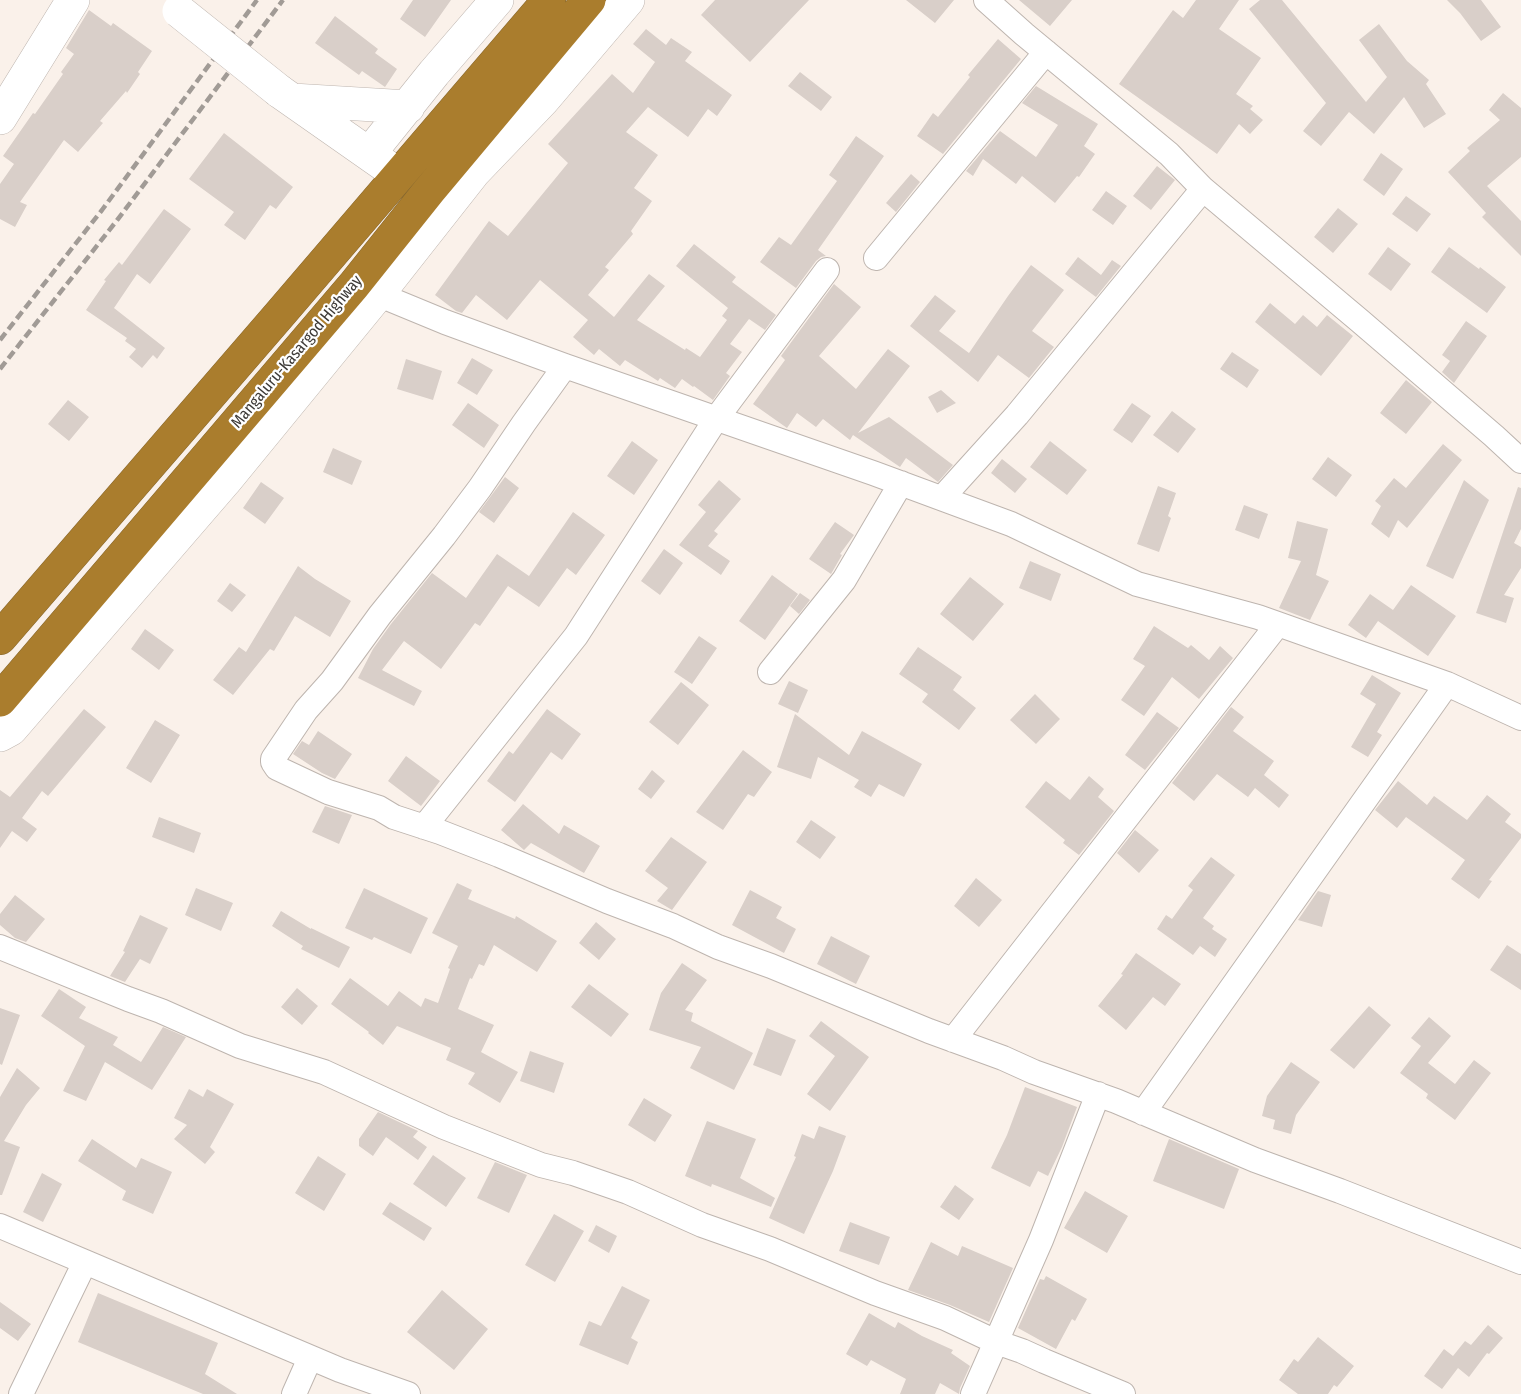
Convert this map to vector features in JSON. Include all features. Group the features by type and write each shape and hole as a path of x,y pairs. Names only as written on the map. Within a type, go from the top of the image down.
{"highway":[{"path":"0,638 549,0"},
{"name":"Mangaluru-Kasargod Highway","path":"0,700 366,290 429,190 589,1"}],"street":[{"path":"0,117 73,0"},
{"path":"369,154 497,0"},
{"path":"0,735 10,729 218,490 366,290 543,100 628,0"},
{"path":"986,0 1170,154 1203,189 1521,461"},
{"path":"175,4 286,95 398,175"},
{"path":"876,258 1046,52"},
{"path":"286,95 408,106"},
{"path":"429,190 459,180 474,172"},
{"path":"942,498 1017,415 1203,189"},
{"path":"424,827 576,636 716,419 827,270"},
{"path":"366,290 565,366 901,483 1011,524 1137,584 1258,617 1447,684 1521,718"},
{"path":"565,366 444,536 380,615 332,681 306,710 273,759 277,768 328,792 379,808 394,817 499,855 615,905 952,1040 1098,1094 1255,1160 1521,1262"},
{"path":"770,672 844,580 901,483"},
{"path":"952,1040 1278,624"},
{"path":"1143,1113 1447,684"},
{"path":"0,947 161,1011 240,1046 324,1072 444,1127 541,1165 573,1173 628,1192 702,1225 945,1318 996,1342 1124,1394"},
{"path":"973,1394 1041,1240 1098,1094"},
{"path":"0,1226 310,1358 408,1394"},
{"path":"21,1394 86,1262"},
{"path":"294,1394 310,1358"}],"building":[{"path":"413,0 451,0 425,37 400,19"},
{"path":"715,0 809,0 750,62 701,15"},
{"path":"906,0 954,0 935,23"},
{"path":"1019,0 1072,0 1050,26"},
{"path":"1196,0 1239,0 1219,29 1261,58 1236,94 1253,106 1250,109 1263,120 1250,134 1239,124 1217,154 1119,84 1173,10 1183,18"},
{"path":"1260,0 1282,0 1366,102 1387,77 1359,40 1379,24 1407,61 1429,80 1426,84 1446,114 1424,128 1404,97 1374,134 1349,112 1321,146 1303,131 1326,103 1249,9"},
{"path":"1447,0 1481,0 1501,27 1481,41"},
{"path":"89,10 111,26 113,23 152,51 127,93 126,91 100,121 103,123 78,152 64,140 20,202 27,205 15,227 0,219 0,184 14,164 3,156 63,74 61,72 74,54 66,48"},
{"path":"335,16 378,49 375,53 397,69 385,87 362,71 359,75 315,43"},
{"path":"646,29 666,45 671,38 692,52 685,61 732,95 717,116 708,109 688,137 648,107 626,132 658,155 634,188 652,201 631,231 633,234 605,267 609,270 588,295 614,317 649,274 665,286 637,320 700,357 727,320 722,316 728,308 676,266 694,244 736,277 732,282 776,315 765,330 749,319 730,344 742,352 726,373 730,376 713,400 682,379 675,388 660,378 658,381 625,360 620,366 599,349 594,355 573,337 588,320 540,280 507,320 476,295 462,313 435,295 489,221 508,236 568,163 548,144 612,74 633,93 655,62 633,44"},
{"path":"998,39 1021,59 943,154 917,136 933,113 938,117 970,77 968,75"},
{"path":"800,72 832,97 821,111 788,86"},
{"path":"1036,86 1098,124 1084,146 1095,154 1079,177 1077,176 1055,203 1022,176 1016,184 983,159 973,176 966,171 1000,131 1036,157 1058,125 1022,103"},
{"path":"1503,93 1521,108 1521,157 1487,186 1521,221 1521,256 1482,217 1486,213 1448,172 1470,151 1467,148 1500,120 1489,110"},
{"path":"224,133 293,187 276,209 270,205 245,240 224,225 234,212 189,179"},
{"path":"856,136 884,156 818,250 826,256 816,261 796,288 760,262 779,237 791,245 837,181 829,175"},
{"path":"1381,153 1403,169 1384,196 1363,180"},
{"path":"1157,166 1175,180 1151,210 1133,196"},
{"path":"911,174 920,182 896,212 886,203"},
{"path":"1106,191 1127,206 1113,225 1092,210"},
{"path":"1406,196 1431,214 1417,232 1392,214"},
{"path":"1338,208 1358,224 1333,253 1314,237"},
{"path":"164,209 191,229 150,284 137,274 114,308 165,348 157,359 153,355 142,368 129,357 136,349 125,341 127,338 86,310 106,281 104,280 119,262 122,265"},
{"path":"1388,247 1411,264 1391,291 1368,274"},
{"path":"1449,247 1506,287 1487,313 1431,272"},
{"path":"1078,257 1101,275 1112,260 1121,266 1096,297 1065,274"},
{"path":"1031,265 1064,290 1032,331 1054,347 1029,378 998,355 978,382 910,326 935,295 956,311 939,331 969,353"},
{"path":"834,284 861,307 819,356 856,389 888,349 910,366 858,433 889,417 953,465 938,482 906,458 900,467 853,435 850,440 823,419 816,427 797,413 787,428 753,404 785,360 781,356"},
{"path":"1270,303 1295,324 1303,315 1317,327 1327,315 1353,336 1321,376 1255,322"},
{"path":"1466,321 1487,336 1454,383 1442,372 1450,361 1442,355"},
{"path":"1232,352 1259,370 1247,388 1220,369"},
{"path":"472,358 493,370 477,395 457,383"},
{"path":"406,359 442,371 433,400 397,389"},
{"path":"1406,380 1432,402 1406,434 1380,413"},
{"path":"941,390 956,403 937,413 928,397"},
{"path":"68,400 89,417 69,441 48,424"},
{"path":"468,403 499,425 484,448 452,425"},
{"path":"1132,403 1151,416 1132,443 1113,430"},
{"path":"1172,411 1196,429 1178,453 1153,435"},
{"path":"632,441 658,460 634,495 607,476"},
{"path":"1050,441 1087,470 1067,495 1030,467"},
{"path":"1443,444 1462,460 1407,528 1398,520 1389,538 1371,524 1381,506 1375,501 1394,478 1406,488"},
{"path":"333,448 362,461 352,485 323,472"},
{"path":"1328,457 1352,475 1336,497 1312,479"},
{"path":"1002,459 1027,479 1015,493 991,473"},
{"path":"505,477 519,488 494,523 479,512"},
{"path":"719,480 741,499 714,531 718,534 708,546 730,561 721,575 679,545 706,512 698,505"},
{"path":"1464,480 1489,500 1453,579 1426,566"},
{"path":"261,482 284,498 265,524 243,508"},
{"path":"1158,486 1176,493 1168,516 1171,518 1159,552 1137,544"},
{"path":"1518,487 1521,488 1521,529 1514,543 1521,547 1521,568 1504,595 1514,598 1506,623 1476,613"},
{"path":"1244,505 1268,514 1259,539 1235,530"},
{"path":"573,512 605,535 576,575 567,568 539,607 508,586 480,626 475,623 441,669 404,641 382,670 422,691 414,706 358,678 373,649 432,573 466,598 497,554 529,576"},
{"path":"1297,521 1328,529 1316,575 1329,581 1310,620 1279,608 1301,561 1288,558"},
{"path":"835,522 854,535 840,554 842,555 831,574 809,559"},
{"path":"664,549 683,563 660,595 641,581"},
{"path":"1030,561 1061,574 1051,601 1019,588"},
{"path":"298,566 351,601 330,637 295,616 274,651 270,649 233,695 213,680 239,647 246,652"},
{"path":"772,575 798,594 765,640 739,621"},
{"path":"970,577 1004,604 973,641 940,614"},
{"path":"230,583 246,595 232,612 217,601"},
{"path":"1411,585 1456,616 1428,656 1378,621 1366,638 1348,625 1370,594 1393,610"},
{"path":"800,593 810,600 799,614 790,606"},
{"path":"1154,626 1188,648 1191,645 1209,660 1220,646 1233,658 1199,699 1172,677 1144,716 1121,700 1145,666 1133,659"},
{"path":"145,629 174,650 159,670 131,649"},
{"path":"699,636 717,648 692,684 674,672"},
{"path":"918,647 962,677 953,690 976,708 959,730 922,702 928,694 899,674"},
{"path":"1372,675 1401,693 1377,732 1382,735 1368,757 1351,747 1376,704 1360,694"},
{"path":"789,681 808,690 798,713 778,704"},
{"path":"681,682 709,705 678,745 649,722"},
{"path":"1035,694 1060,719 1036,744 1010,720"},
{"path":"1231,707 1244,717 1233,731 1274,761 1264,775 1289,795 1279,808 1255,788 1248,797 1217,774 1194,801 1172,783"},
{"path":"84,709 106,727 48,796 42,791 22,818 37,829 27,842 12,831 0,848 0,790 10,797"},
{"path":"547,709 581,734 562,760 551,752 515,802 487,781 509,751 513,754"},
{"path":"1157,712 1179,728 1145,770 1125,755"},
{"path":"795,714 849,755 862,731 922,764 904,797 879,784 871,797 854,787 859,780 818,757 811,779 777,767"},
{"path":"155,720 180,735 151,783 126,768"},
{"path":"318,731 352,754 335,779 293,754 302,741 309,745"},
{"path":"743,750 772,772 754,797 748,794 723,830 696,812"},
{"path":"406,756 440,781 421,806 388,781"},
{"path":"652,770 665,781 651,799 638,789"},
{"path":"1089,776 1104,789 1098,797 1114,811 1079,855 1063,843 1065,840 1025,807 1046,781 1070,800"},
{"path":"1398,781 1427,805 1434,796 1467,820 1487,795 1511,814 1505,822 1521,834 1521,838 1489,880 1492,881 1479,899 1451,879 1465,860 1406,817 1397,828 1375,810"},
{"path":"523,804 559,834 564,825 600,846 584,873 531,843 524,850 501,830"},
{"path":"325,806 352,815 339,844 312,832"},
{"path":"159,817 201,833 194,853 152,837"},
{"path":"811,820 836,837 820,859 796,842"},
{"path":"1135,830 1159,850 1139,873 1117,853"},
{"path":"671,837 707,862 672,910 657,901 668,888 645,871"},
{"path":"1211,857 1235,875 1203,918 1214,926 1212,929 1227,939 1215,957 1200,946 1193,955 1157,929 1166,915 1172,919 1193,890 1188,886"},
{"path":"976,878 1002,900 979,927 954,906"},
{"path":"457,883 472,890 468,899 515,919 516,916 557,941 537,972 494,945 484,966 479,964 472,979 470,978 458,1009 494,1025 481,1052 518,1072 500,1103 468,1084 475,1073 446,1060 451,1048 397,1026 383,1045 331,1004 350,978 388,1006 399,991 421,1007 425,998 438,1003 450,969 448,968 458,946 432,933"},
{"path":"196,888 233,903 221,931 185,915"},
{"path":"364,888 428,918 411,954 374,937 372,940 345,928"},
{"path":"750,890 782,907 776,918 796,929 784,953 732,925"},
{"path":"1318,891 1331,895 1322,927 1298,920"},
{"path":"15,895 45,919 26,942 15,938 0,925 0,914"},
{"path":"281,911 311,929 350,947 339,968 301,949 303,946 272,926"},
{"path":"140,915 168,928 150,964 140,959 125,982 110,976 125,952 123,951"},
{"path":"596,922 616,939 599,960 579,943"},
{"path":"831,936 870,956 856,984 817,964"},
{"path":"1507,945 1521,954 1521,990 1490,970"},
{"path":"1136,953 1181,984 1165,1006 1153,997 1126,1030 1098,1006 1123,975 1121,974"},
{"path":"682,963 707,980 685,1010 693,1013 691,1021 753,1053 734,1090 690,1068 701,1047 649,1030 661,993"},
{"path":"589,984 629,1014 611,1037 571,1007"},
{"path":"297,988 318,1006 302,1025 281,1007"},
{"path":"59,989 86,1007 79,1018 118,1037 113,1045 141,1062 163,1027 186,1037 152,1090 105,1062 86,1101 63,1091 85,1046 41,1016"},
{"path":"1369,1006 1391,1025 1354,1069 1330,1050"},
{"path":"0,1008 20,1015 2,1065 0,1064"},
{"path":"1429,1017 1451,1036 1428,1063 1455,1084 1474,1060 1491,1073 1455,1120 1426,1098 1428,1094 1400,1073 1421,1046 1411,1038"},
{"path":"821,1021 869,1057 830,1111 807,1094 835,1056 809,1036"},
{"path":"767,1028 796,1040 781,1076 753,1065"},
{"path":"530,1051 564,1063 554,1093 520,1081"},
{"path":"1291,1062 1320,1082 1296,1115 1291,1134 1273,1129 1275,1120 1262,1116 1267,1096"},
{"path":"17,1068 40,1088 26,1105 4,1141 20,1147 2,1195 0,1195 0,1097"},
{"path":"1025,1087 1077,1107 1048,1176 1038,1171 1030,1187 991,1168 1007,1135"},
{"path":"189,1089 203,1097 207,1089 234,1104 210,1147 215,1152 205,1164 174,1139 187,1125 174,1118"},
{"path":"644,1098 672,1115 655,1142 628,1125"},
{"path":"378,1112 418,1131 413,1137 427,1147 418,1160 386,1137 373,1156 359,1146 359,1139"},
{"path":"707,1121 756,1139 740,1178 775,1198 771,1207 685,1176"},
{"path":"819,1126 846,1136 833,1171 804,1234 769,1218 796,1157 794,1156 802,1134 814,1139"},
{"path":"92,1139 136,1168 141,1158 172,1172 153,1214 122,1200 126,1191 78,1161"},
{"path":"1169,1139 1239,1169 1224,1209 1153,1181"},
{"path":"433,1155 466,1178 446,1207 413,1184"},
{"path":"318,1156 346,1174 324,1211 295,1193"},
{"path":"495,1162 527,1175 509,1213 477,1198"},
{"path":"42,1173 62,1184 43,1222 23,1212"},
{"path":"955,1185 974,1199 959,1220 940,1207"},
{"path":"1085,1191 1128,1216 1107,1253 1064,1228"},
{"path":"390,1202 432,1228 424,1241 382,1214"},
{"path":"554,1214 584,1231 555,1282 525,1265"},
{"path":"850,1222 890,1237 879,1265 839,1251"},
{"path":"596,1225 617,1236 609,1253 588,1241"},
{"path":"931,1242 958,1256 962,1246 1013,1268 989,1322 908,1290"},
{"path":"1046,1276 1087,1299 1075,1321 1072,1319 1056,1349 1018,1328 1040,1279 1044,1280"},
{"path":"622,1286 650,1300 631,1338 638,1342 628,1365 579,1345 589,1321 601,1326"},
{"path":"442,1290 488,1329 454,1370 407,1332"},
{"path":"98,1293 218,1343 205,1374 237,1394 203,1394 78,1342"},
{"path":"0,1302 31,1324 18,1341 0,1328"},
{"path":"869,1313 895,1328 898,1322 953,1350 951,1353 970,1366 959,1394 940,1383 935,1394 900,1394 906,1379 871,1360 867,1366 846,1354"},
{"path":"1488,1325 1503,1338 1489,1354 1487,1353 1469,1377 1458,1368 1442,1389 1424,1376 1444,1349 1453,1356 1465,1341 1471,1345"},
{"path":"1318,1337 1354,1366 1337,1387 1334,1385 1328,1394 1298,1394 1279,1380 1294,1359 1298,1362"}],"railway":[{"path":"0,340 102,210 257,0"},
{"path":"0,369 118,219 283,0"}]}
